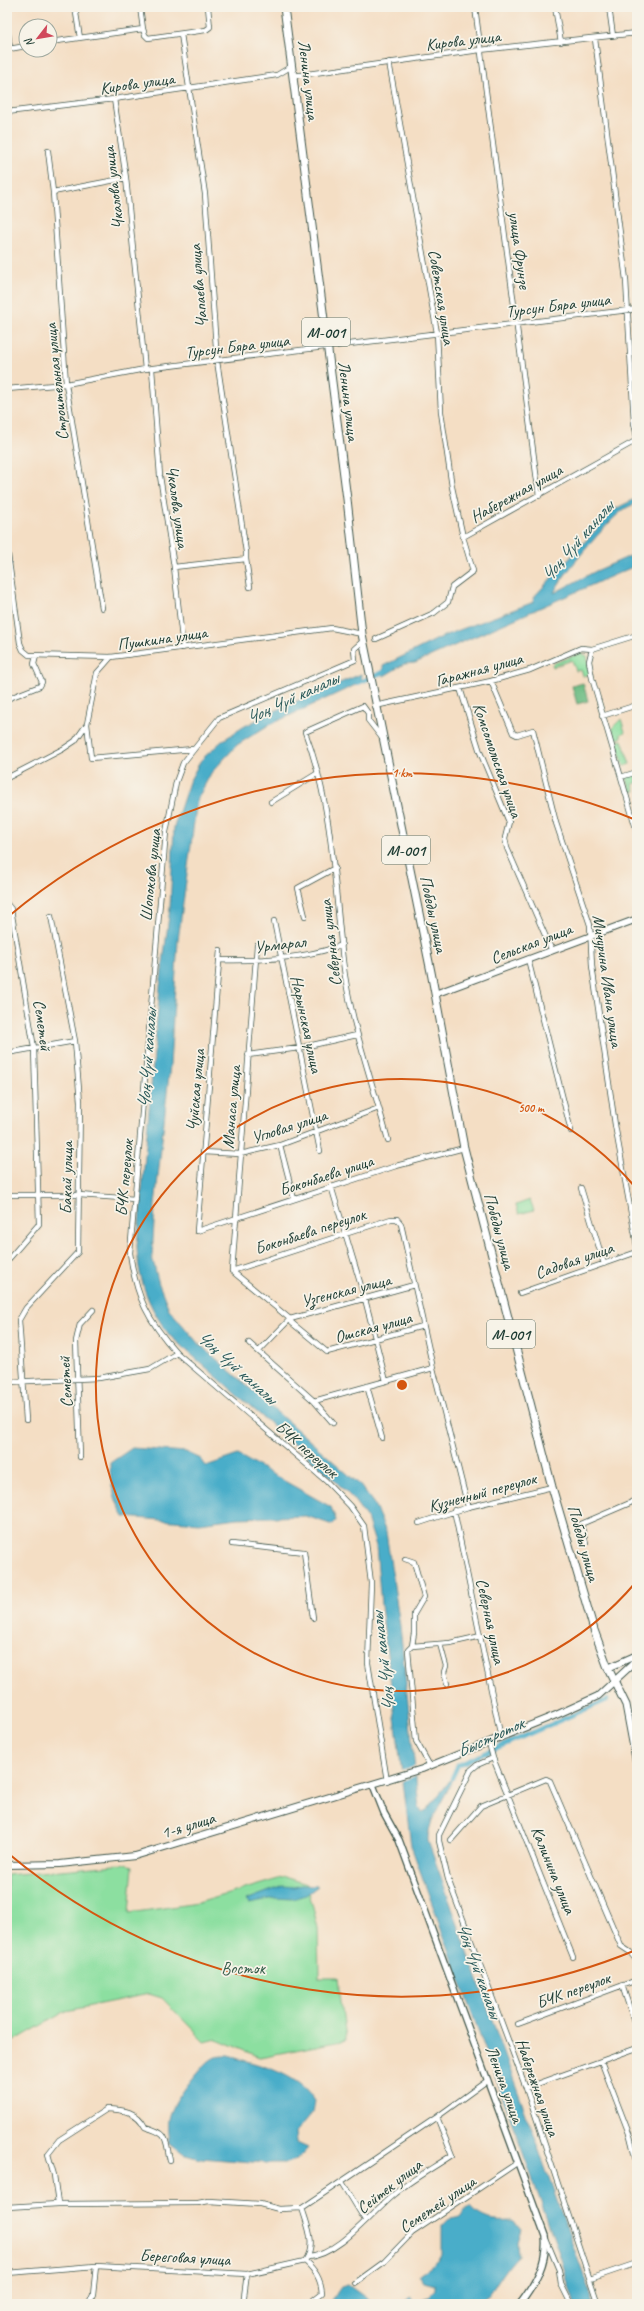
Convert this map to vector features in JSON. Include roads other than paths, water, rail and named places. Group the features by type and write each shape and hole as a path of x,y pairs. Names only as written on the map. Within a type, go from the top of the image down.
{"main road":[{"name":"Ленина улица","path":"284,7 328,348 362,637 373,694"},
{"name":"Победы улица","path":"373,694 435,994 464,1148 552,1486 594,1630 608,1668 626,1705 637,1764"},
{"name":"Сельская улица","path":"435,994 637,919"},
{"path":"608,1668 637,1655"},
{"path":"430,1766 492,1751 501,1738 603,1694 637,1660"},
{"name":"1-я улица","path":"7,1865 60,1864 135,1856 268,1814 396,1778 430,1766"}],"street":[{"path":"75,7 80,38"},
{"path":"140,7 145,35 148,38 206,30 210,27 208,7"},
{"name":"улица Фрунзе","path":"475,7 539,496"},
{"path":"555,7 561,42"},
{"path":"609,7 613,36"},
{"path":"7,26 9,49"},
{"path":"58,41 144,29"},
{"name":"Кирова улица","path":"293,76 480,50 595,39 637,33"},
{"name":"Чапаева улица","path":"181,34 205,194 217,362 250,587"},
{"path":"595,39 629,310 634,424 637,439"},
{"name":"Советская улица","path":"389,62 437,333 441,412 452,487 463,537"},
{"name":"Кирова улица","path":"7,112 190,89 277,75 292,66"},
{"name":"Чкалова улица","path":"114,99 126,178 145,369"},
{"name":"Строительная улица","path":"48,151 53,192 66,384 102,608"},
{"path":"53,192 126,178"},
{"name":"Турсун Бяра улица","path":"7,390 66,384 145,369 217,362 516,322 522,324 637,309"},
{"name":"Чкалова улица","path":"152,369 160,476 174,566 183,648"},
{"name":"Набережная улица","path":"376,639 434,613 448,602 452,587 473,571 463,537 539,496 637,439"},
{"path":"7,546 20,643 23,650 29,655 36,656 110,658"},
{"path":"174,566 246,560"},
{"name":"Пушкина улица","path":"7,778 64,750 75,741 87,724 97,673 110,658 332,628 362,637"},
{"path":"637,635 592,649 589,665 602,716 637,832"},
{"name":"Шопокова улица","path":"151,1009 166,832 176,782 182,763 220,718 355,660 354,649 362,637"},
{"name":"Гаражная улица","path":"375,706 491,681 530,670 581,648 592,649"},
{"path":"7,699 40,686 42,682 34,664 36,656"},
{"name":"Мичурина Ивана улица","path":"491,681 513,733 517,735 533,730 554,815 589,922 592,966 615,1125 637,1246"},
{"name":"Комсомольская улица","path":"460,688 480,752 509,822 506,838 507,848 552,951"},
{"path":"602,716 637,705"},
{"name":"Северная улица","path":"382,738 368,720 368,713 363,706 305,732 318,773 329,822 335,868 343,961 357,1035 388,1140"},
{"path":"87,724 91,758 193,749"},
{"path":"621,777 637,772"},
{"path":"271,802 318,773"},
{"path":"305,916 298,888 335,868"},
{"name":"Семетей","path":"7,904 11,909 34,1048 40,1195 40,1224 7,1261"},
{"name":"Бакай улица","path":"26,1420 19,1320 26,1308 78,1252 80,1102 75,1041 51,916"},
{"name":"Нарынская улица","path":"274,921 280,958 320,1151"},
{"name":"Манаса улица","path":"232,1271 257,945"},
{"name":"Урмарал","path":"219,960 256,961 329,950 342,945"},
{"name":"Чуйская улица","path":"197,1231 220,950"},
{"path":"528,959 571,1131"},
{"name":"БЧК переулок","path":"151,1009 136,1198 130,1253 134,1278 147,1314 177,1353 326,1481 350,1506 364,1526 371,1583 368,1663 387,1780"},
{"path":"248,1055 299,1048 357,1035"},
{"path":"7,1053 75,1041"},
{"name":"Угловая улица","path":"203,1152 240,1154 280,1145 379,1108"},
{"path":"280,1145 294,1199"},
{"name":"Боконбаева улица","path":"197,1231 331,1186 396,1166 464,1148"},
{"path":"331,1186 365,1299 386,1381"},
{"path":"581,1188 604,1264"},
{"path":"7,1195 79,1195 136,1198"},
{"name":"Боконбаева переулок","path":"232,1271 345,1232 391,1218 397,1219 401,1224 414,1285"},
{"name":"Садовая улица","path":"520,1293 637,1252"},
{"name":"Ошская улица","path":"232,1271 327,1352 423,1326"},
{"path":"414,1285 433,1368 468,1506"},
{"name":"Узгенская улица","path":"291,1321 414,1285"},
{"name":"Семетей","path":"80,1457 76,1341 80,1324 93,1310"},
{"path":"259,1351 291,1321"},
{"path":"249,1343 314,1401 333,1423"},
{"path":"7,1382 99,1378 150,1369 177,1353"},
{"path":"314,1401 433,1368"},
{"path":"367,1386 382,1438"},
{"name":"Кузнечный переулок","path":"419,1523 468,1506 552,1486"},
{"path":"586,1542 581,1524 630,1503 637,1498"},
{"name":"Северная улица","path":"454,1510 501,1738"},
{"path":"232,1544 304,1552 313,1618"},
{"path":"405,1559 414,1562 424,1597 414,1614 412,1646 408,1650 416,1741 430,1766"},
{"path":"412,1646 440,1644 481,1636"},
{"path":"440,1644 446,1666 444,1672 447,1684"},
{"name":"Набережная улица","path":"492,1751 471,1770 438,1838 448,1879 526,2088 598,2304"},
{"name":"Калинина улица","path":"492,1751 573,1957"},
{"path":"451,1840 481,1806 546,1779 552,1785 621,1946 630,1952 637,1962"},
{"name":"Ленина улица","path":"373,1785 384,1813 399,1840 545,2236 546,2249 544,2261 532,2288 520,2304"},
{"name":"БЧК переулок","path":"518,2024 637,1980"},
{"path":"622,1986 637,2030"},
{"path":"526,2088 637,2048"},
{"path":"601,2061 630,2136 637,2164"},
{"path":"7,2207 58,2204 198,2203 208,2201 260,2204 279,2209 302,2208 437,2117 488,2080"},
{"path":"58,2204 54,2175 48,2154 59,2140 107,2109 133,2113 140,2118 145,2127 161,2131 164,2135 170,2161"},
{"name":"Сейтек улица","path":"306,2259 325,2253 342,2241 394,2194 452,2155 437,2117"},
{"name":"Семетей улица","path":"355,2283 384,2262 412,2233 517,2163"},
{"path":"342,2182 365,2220"},
{"path":"302,2208 312,2246 306,2259 313,2268 321,2284 322,2293 308,2304"},
{"path":"545,2236 559,2270 562,2287 571,2304"},
{"name":"Береговая улица","path":"7,2272 96,2266 247,2274 306,2259"},
{"path":"590,2279 637,2263"},
{"path":"89,2304 93,2295 96,2266"},
{"path":"243,2304 247,2274"},
{"path":"562,2287 568,2286"}],"water":[{"path":"637,498 637,503 623,510 596,537 565,575 554,593 596,571 637,553 637,565 415,663 404,664 384,676 383,666 446,635 534,602 533,598 615,509"},
{"path":"361,674 362,682 267,726 237,745 211,773 197,800 178,940 170,1065 155,1205 152,1257 159,1284 169,1309 197,1342 359,1484 374,1504 386,1532 400,1626 419,1808 422,1812 427,1810 455,1774 434,1816 428,1841 594,2304 575,2304 554,2238 411,1846 381,1605 376,1546 367,1518 353,1499 330,1476 170,1336 156,1315 146,1294 142,1282 138,1259 137,1246 160,986 170,908 174,827 189,782 201,760 222,741 243,727 285,706"},
{"path":"132,1448 186,1452 201,1459 206,1466 238,1455 331,1507 336,1520 333,1525 306,1516 237,1518 199,1523 124,1517 113,1491 110,1463"},
{"path":"301,1885 318,1886 306,1895 293,1899 275,1898 249,1903 246,1900 283,1886 294,1887"},
{"path":"228,2056 252,2062 276,2071 299,2083 308,2091 315,2101 313,2112 296,2132 297,2143 308,2148 300,2157 287,2163 265,2163 201,2158 183,2153 170,2143 169,2120 171,2112 184,2090 204,2065 217,2057"},
{"path":"471,2207 485,2218 513,2220 521,2229 517,2242 518,2255 507,2267 480,2304 401,2304 410,2296 416,2301 429,2296 435,2290 435,2285 424,2282 419,2275 438,2261 442,2254 442,2226 450,2218 460,2216 464,2210"},
{"path":"348,2285 373,2304 329,2304 341,2287"}],"waterway":[{"name":"Чоң Чүй каналы","path":"358,683 388,670"},
{"name":"Быстроток","path":"452,1778 458,1765 607,1700"}],"park label":[{"name":"Восток","path":"243,1968"}]}
